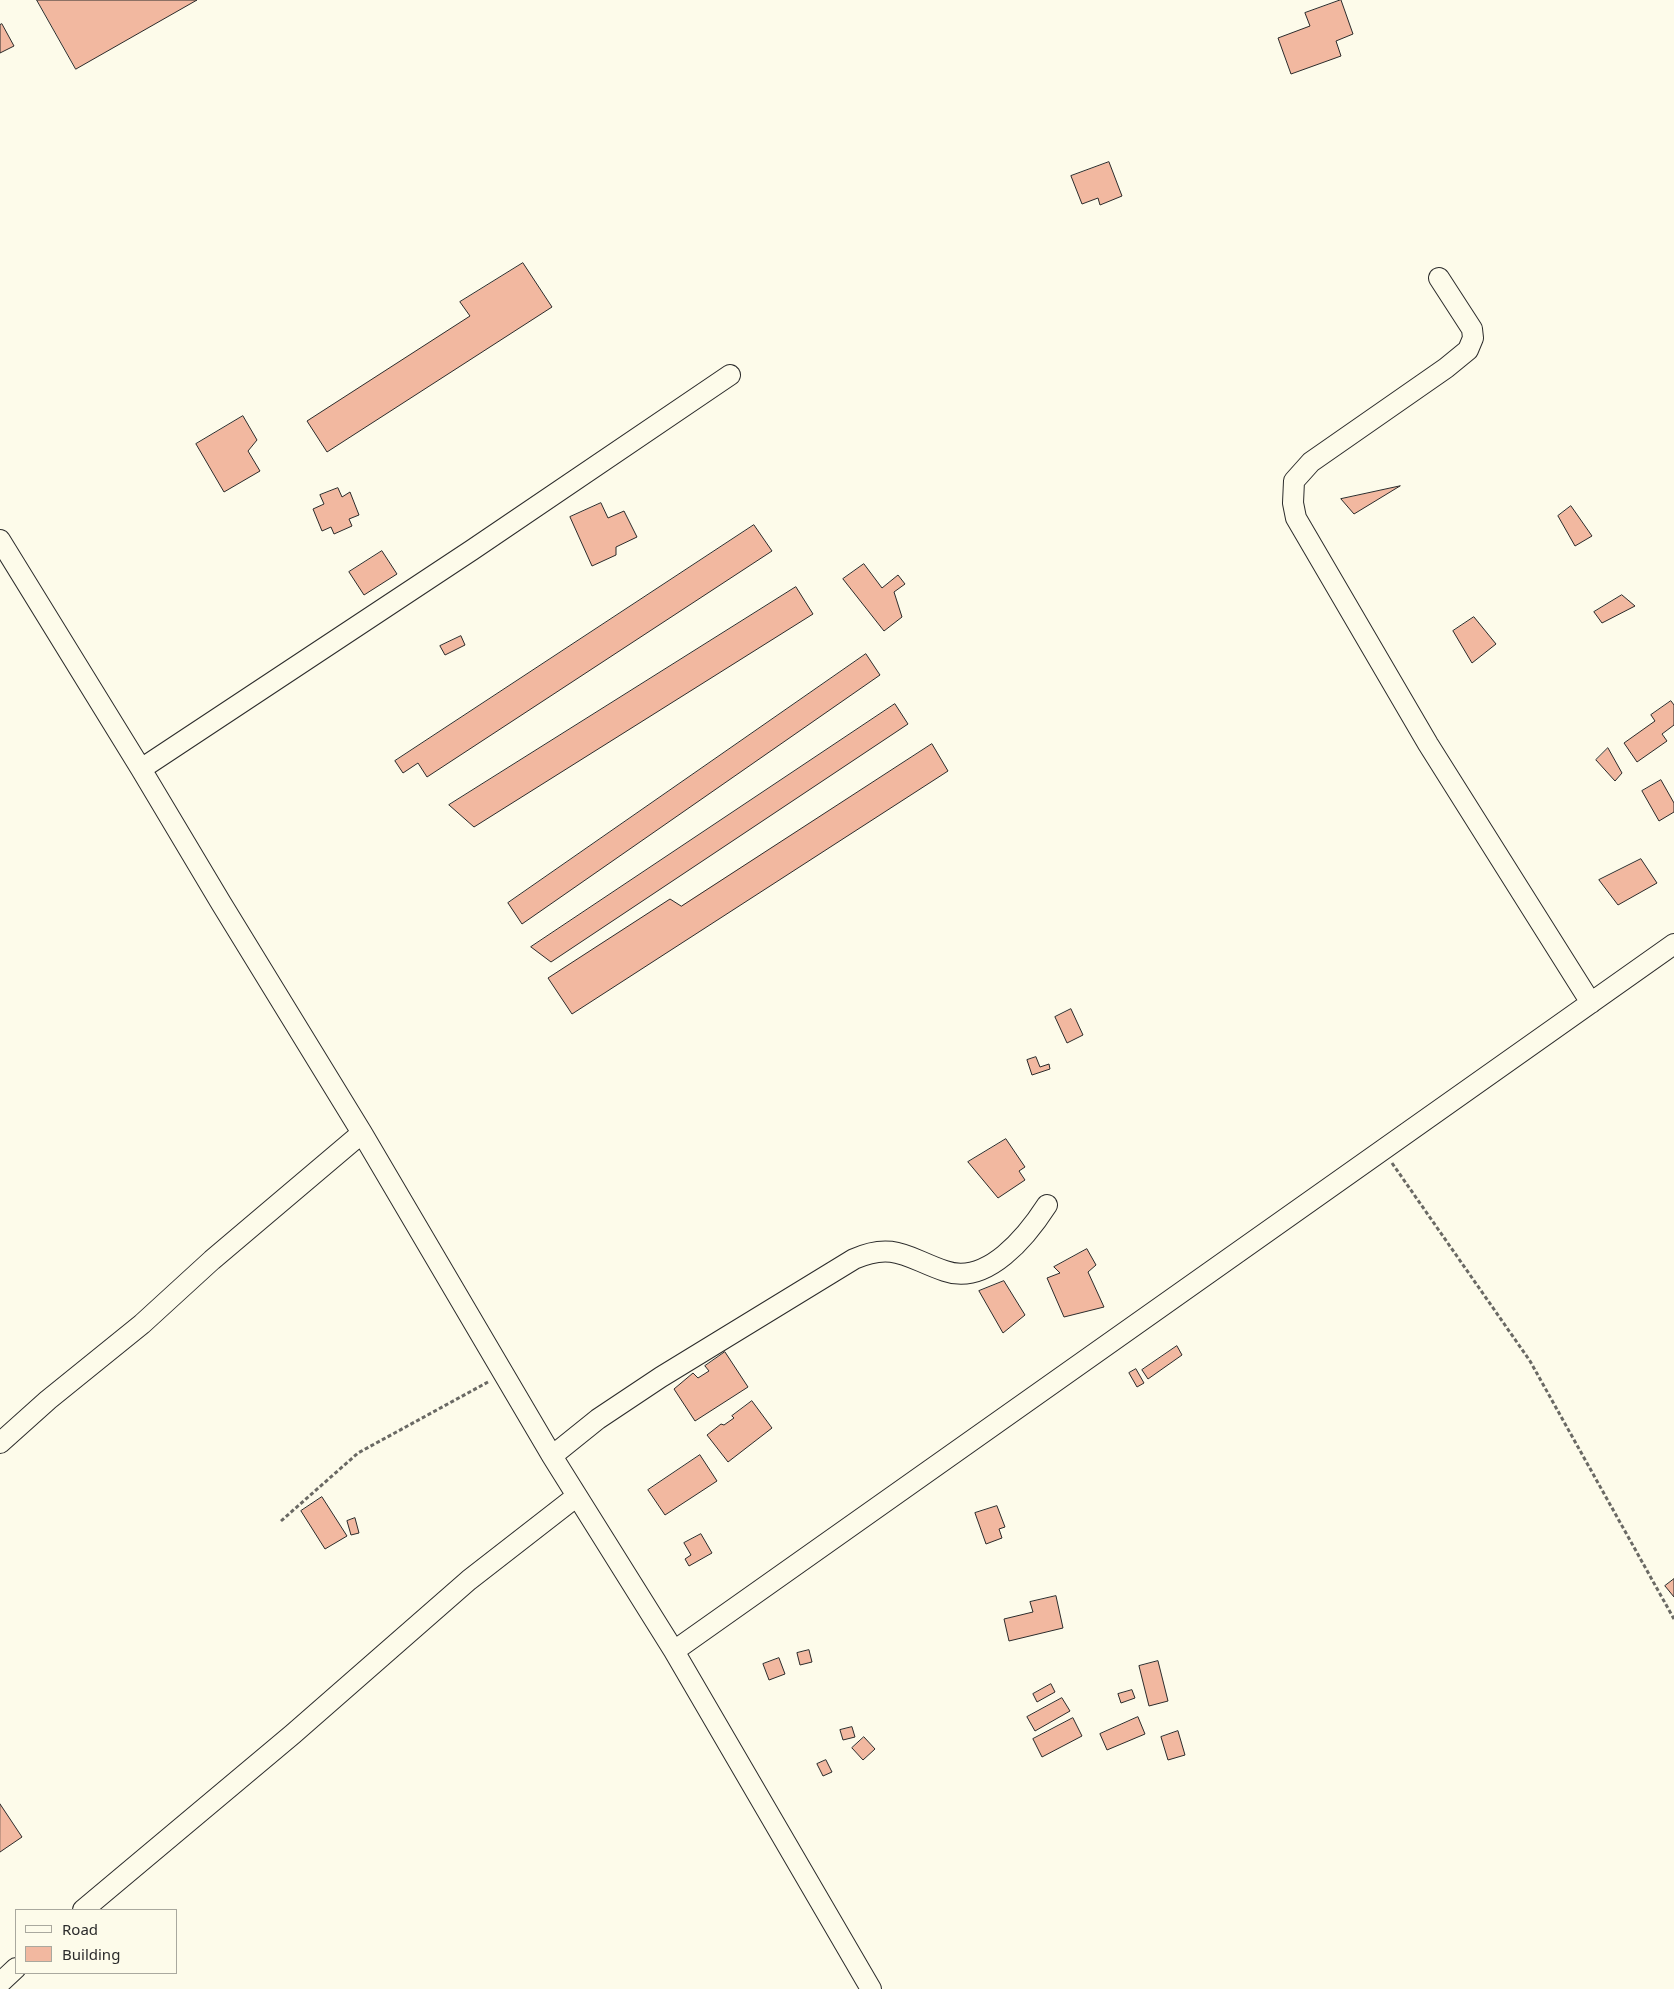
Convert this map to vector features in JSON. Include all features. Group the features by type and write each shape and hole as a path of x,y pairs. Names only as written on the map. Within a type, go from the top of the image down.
{"street":[{"path":"1439,278 1472,329 1473,338 1468,350 1446,368 1311,462 1294,481 1293,503 1296,518 1428,744 1591,1004"},
{"path":"141,769 464,556 730,375"},
{"path":"0,540 362,1133 552,1456 674,1652 871,1989"},
{"path":"674,1652 1674,944"},
{"path":"0,1442 48,1400 142,1324 212,1260 362,1133"},
{"path":"552,1456 598,1419 661,1377 854,1258 869,1252 894,1252 915,1258 946,1272 975,1271 991,1265 1002,1258 1038,1219 1047,1205"},
{"path":"84,1909 293,1734 469,1580 577,1496"},
{"path":"0,1982 15,1969"}],"path":[{"path":"1384,1150 1530,1361 1674,1619"},
{"path":"281,1521 358,1453 504,1374"}],"building":[{"path":"37,0 197,0 76,69"},
{"path":"1341,0 1353,34 1336,41 1341,56 1291,74 1278,38 1310,26 1305,13"},
{"path":"2,24 14,46 0,53 0,25"},
{"path":"1109,162 1122,196 1100,205 1098,198 1082,204 1071,176"},
{"path":"523,263 552,307 327,452 307,421 470,316 460,302"},
{"path":"243,416 257,440 248,451 260,471 224,492 196,444"},
{"path":"1400,486 1354,514 1341,499"},
{"path":"338,488 342,497 350,492 359,515 349,519 352,526 334,534 331,527 322,531 313,509 324,504 320,495"},
{"path":"601,503 608,518 624,511 637,537 616,547 616,555 592,566 570,517"},
{"path":"1571,506 1592,536 1575,546 1558,516"},
{"path":"754,525 772,551 427,777 418,763 403,773 395,761"},
{"path":"382,551 397,574 364,595 349,572"},
{"path":"864,564 882,588 898,575 905,584 894,592 902,617 884,631 843,579"},
{"path":"796,587 813,614 474,827 449,805"},
{"path":"1622,595 1635,606 1602,623 1594,612"},
{"path":"1474,617 1496,644 1472,663 1453,631"},
{"path":"461,636 465,645 445,655 440,646"},
{"path":"866,654 880,675 522,924 508,903"},
{"path":"1671,701 1674,705 1674,725 1662,734 1667,741 1637,762 1624,743 1655,721 1651,715"},
{"path":"895,704 908,724 551,962 531,947"},
{"path":"932,744 948,771 572,1014 548,978 670,899 681,906"},
{"path":"1608,748 1622,773 1615,781 1596,760"},
{"path":"1661,780 1674,803 1674,812 1659,821 1642,791"},
{"path":"1641,859 1657,883 1618,905 1599,880"},
{"path":"1071,1009 1083,1035 1067,1043 1055,1017"},
{"path":"1036,1057 1040,1067 1049,1064 1050,1069 1032,1075 1027,1060"},
{"path":"1006,1139 1025,1167 1019,1171 1025,1180 998,1198 968,1162"},
{"path":"1087,1249 1096,1265 1088,1272 1104,1307 1064,1317 1047,1278 1060,1273 1054,1267"},
{"path":"1004,1281 1025,1315 1003,1333 979,1291"},
{"path":"1177,1346 1182,1355 1148,1379 1142,1370"},
{"path":"725,1352 748,1387 695,1421 674,1389 693,1373 698,1378 709,1371 705,1366"},
{"path":"1136,1369 1144,1383 1137,1387 1129,1373"},
{"path":"752,1401 772,1428 728,1462 707,1435 721,1424 724,1425 734,1418 732,1416"},
{"path":"700,1455 717,1481 665,1515 648,1490"},
{"path":"322,1497 347,1536 325,1549 301,1511"},
{"path":"997,1506 1005,1527 999,1529 1002,1538 986,1544 975,1513"},
{"path":"355,1518 359,1533 351,1535 347,1521"},
{"path":"701,1534 712,1553 689,1566 685,1559 691,1555 684,1543"},
{"path":"1674,1579 1674,1597 1665,1586"},
{"path":"1056,1596 1063,1628 1009,1641 1004,1619 1033,1612 1030,1602"},
{"path":"809,1650 812,1662 800,1665 797,1653"},
{"path":"779,1658 785,1674 769,1680 763,1664"},
{"path":"1158,1661 1168,1701 1149,1706 1139,1666"},
{"path":"1051,1684 1055,1692 1037,1702 1033,1694"},
{"path":"1132,1690 1135,1698 1121,1703 1118,1694"},
{"path":"1062,1698 1070,1711 1035,1731 1027,1717"},
{"path":"1138,1717 1145,1734 1107,1750 1100,1734"},
{"path":"1073,1718 1082,1736 1042,1757 1033,1739"},
{"path":"852,1727 855,1737 843,1740 840,1730"},
{"path":"1178,1731 1185,1755 1168,1760 1161,1737"},
{"path":"864,1737 875,1749 863,1760 852,1748"},
{"path":"826,1760 832,1772 823,1776 817,1764"},
{"path":"0,1804 22,1837 0,1852"}]}
